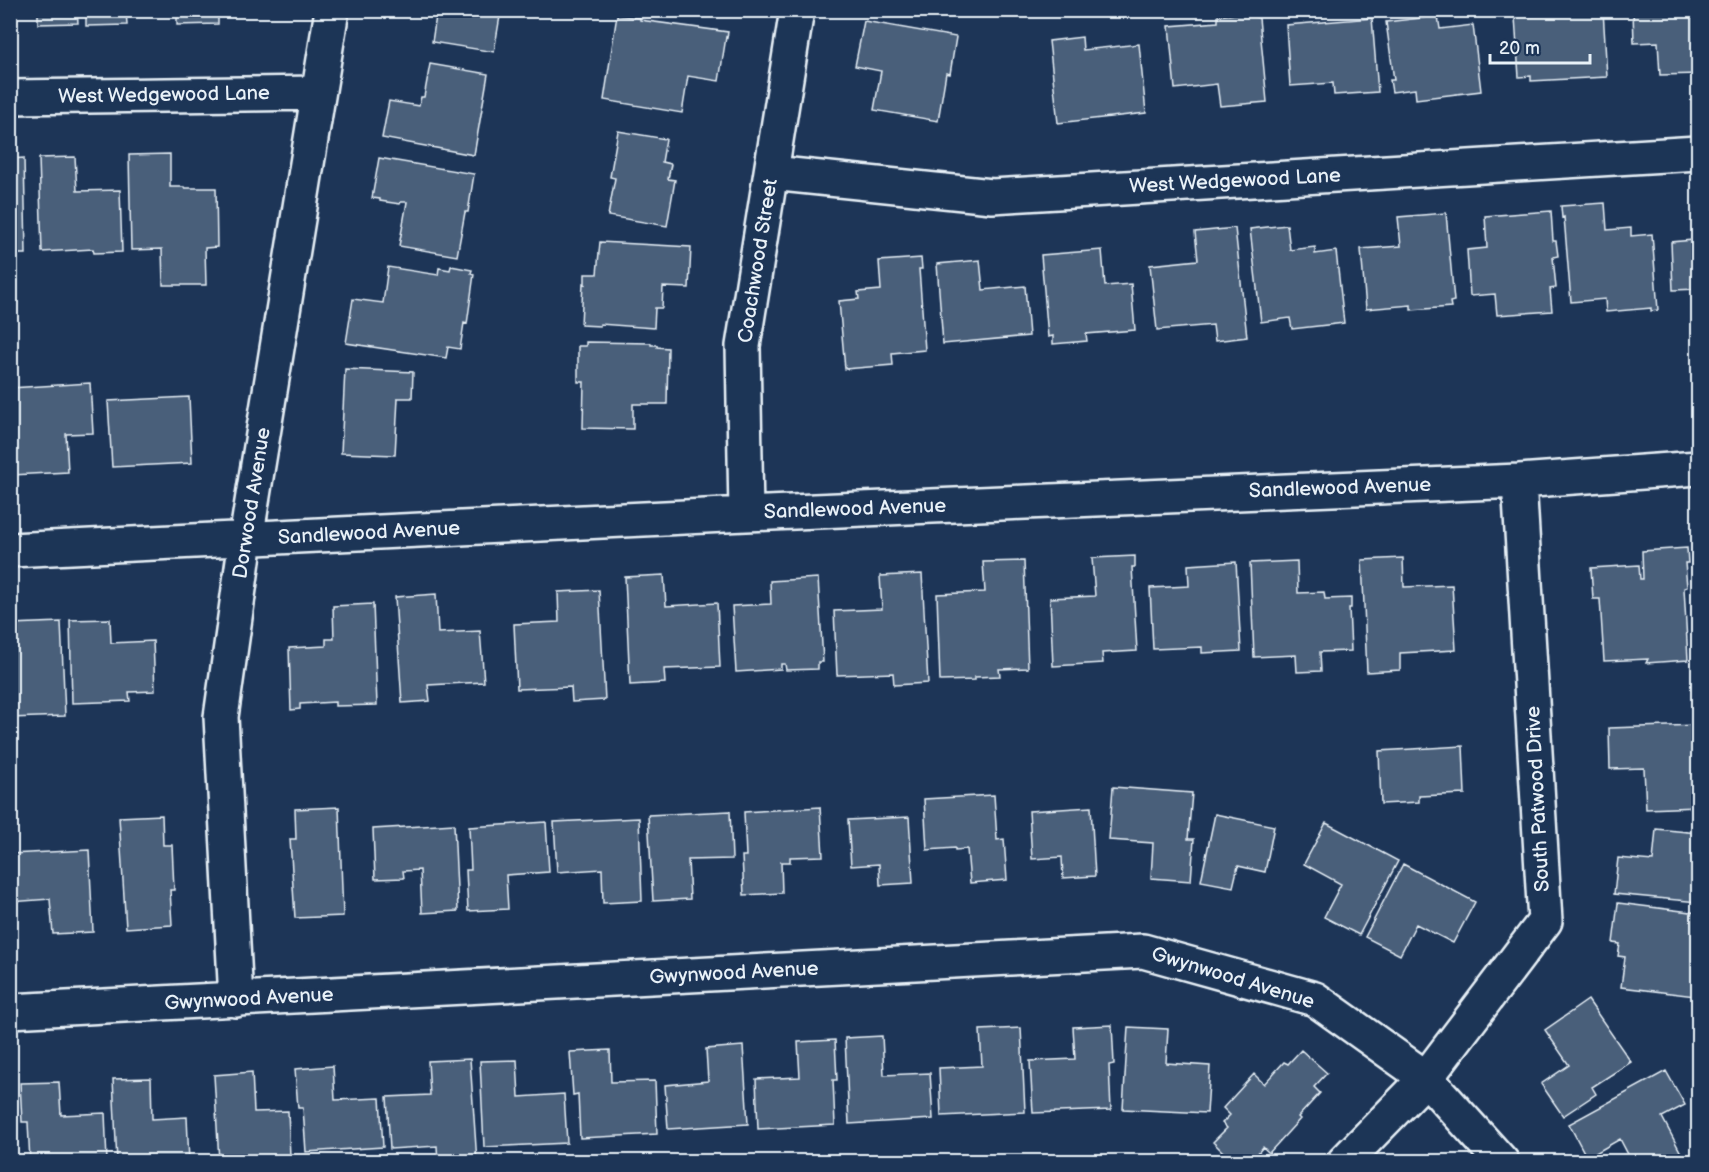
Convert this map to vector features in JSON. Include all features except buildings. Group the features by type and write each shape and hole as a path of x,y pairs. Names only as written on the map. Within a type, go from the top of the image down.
{"street":[{"name":"Dorwood Avenue","path":"236,1000 220,717 246,539 332,10"},
{"name":"Coachwood Street","path":"746,513 743,346 797,10"},
{"name":"West Wedgewood Lane","path":"10,97 318,93"},
{"name":"West Wedgewood Lane","path":"772,173 992,196 1698,153"},
{"name":"Sandlewood Avenue","path":"10,550 746,513 1519,481 1698,468"},
{"name":"South Patwood Drive","path":"1344,1161 1426,1078 1545,921 1519,481"},
{"name":"Gwynwood Avenue","path":"10,1011 1143,951 1315,999 1426,1078 1502,1161"}]}
